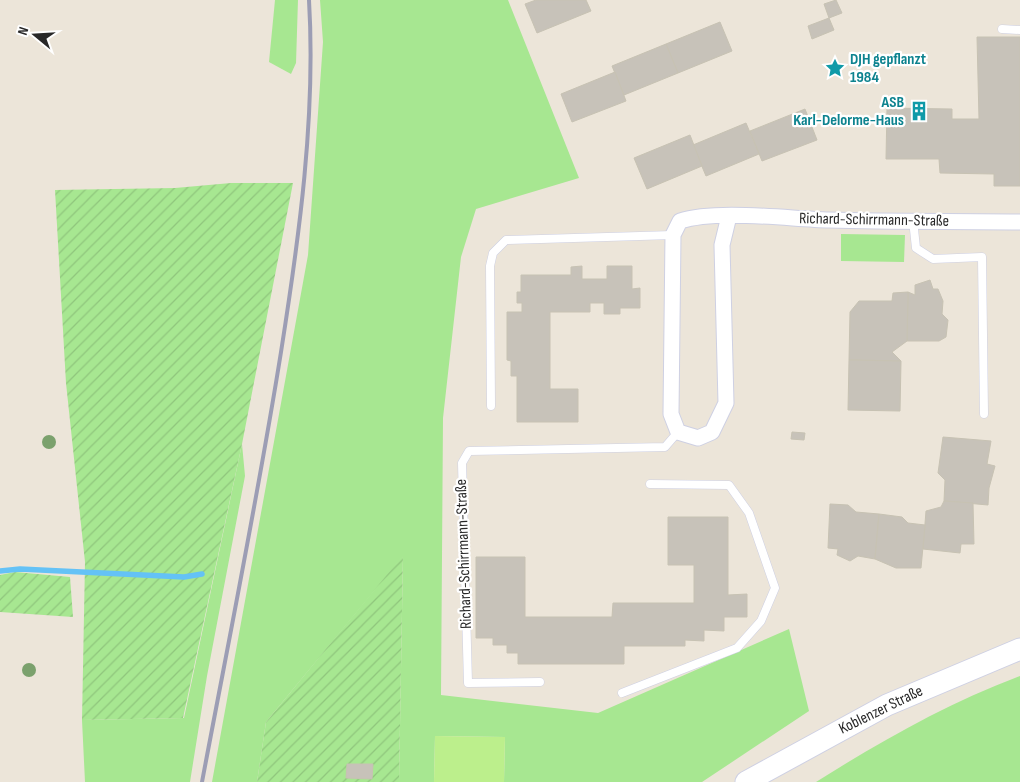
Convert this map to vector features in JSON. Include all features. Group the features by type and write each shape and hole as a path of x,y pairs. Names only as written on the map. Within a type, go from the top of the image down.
{"main road":[{"name":"Koblenzer Straße","path":"746,782 887,705 1020,649"}],"street":[{"name":"Richard-Schirrmann-Straße","path":"673,235 680,221 694,216 1020,222"},
{"path":"673,235 671,414 678,432 698,438 712,432 726,403 722,245 729,216"}],"lane":[{"path":"1002,30 1020,30"},
{"path":"914,220 916,248 933,259 982,257 984,414"},
{"path":"491,406 490,266 494,252 506,240 673,235"},
{"name":"Richard-Schirrmann-Straße","path":"540,682 468,683 462,463 465,457 469,451 665,447 678,432"},
{"path":"622,693 737,648 762,621 775,588 749,513 729,485 650,484"}],"green space":[{"path":"275,0 298,0 296,63 291,74 269,62"},
{"path":"320,0 508,0 579,178 476,209 461,257 443,418 441,695 598,713 789,629 809,711 702,782 504,782 505,737 435,736 434,782 399,782 403,556 266,722 257,782 212,782 308,255 323,42"},
{"path":"231,183 293,183 242,444 183,718 82,720 85,562 66,383 55,190 175,188"},
{"path":"841,234 905,235 904,262 841,261"},
{"path":"242,444 245,476 207,676 190,782 85,782 82,720 184,718"},
{"path":"403,555 399,782 257,782 266,722"},
{"path":"15,572 70,577 73,617 0,612 0,575"},
{"path":"1020,676 1020,782 816,782 915,724 967,698"},
{"path":"435,736 505,737 504,782 434,782"}],"building":[{"path":"536,0 586,0 591,11 537,33 525,4"},
{"path":"836,0 842,13 829,18 824,4"},
{"path":"829,18 834,30 812,39 808,26"},
{"path":"720,22 732,51 678,73 666,44"},
{"name":"ASB Karl-Delorme-Haus","path":"977,37 1020,37 1020,186 994,186 994,174 940,173 939,159 886,159 887,108 952,109 952,119 979,119"},
{"path":"666,44 678,73 624,95 612,66"},
{"path":"615,72 626,101 572,122 561,94"},
{"path":"805,109 817,140 762,161 750,131"},
{"path":"746,123 759,154 706,176 693,145"},
{"path":"690,135 702,166 647,189 634,158"},
{"path":"582,266 582,279 607,279 607,266 632,266 632,289 640,288 640,308 620,308 620,314 604,314 604,303 590,303 590,312 550,312 550,389 578,389 578,422 517,422 517,376 511,376 511,361 507,360 507,312 522,312 522,303 517,303 517,292 521,292 521,275 571,275 571,267"},
{"path":"930,280 933,289 938,289 943,301 942,314 948,320 946,337 939,341 907,341 908,292 915,295 915,285"},
{"path":"908,292 907,341 892,352 901,361 849,360 850,312 859,301 892,301 893,293"},
{"path":"849,360 901,361 900,411 848,410"},
{"path":"792,432 805,433 804,440 791,439"},
{"path":"943,437 991,441 987,464 995,466 989,488 988,505 944,501 945,480 938,473"},
{"path":"944,501 973,503 974,544 961,544 960,553 923,549 926,511 941,507"},
{"path":"830,504 848,505 856,512 879,514 875,559 858,556 850,561 837,555 838,549 828,548"},
{"path":"879,514 902,517 908,523 925,525 921,568 896,568 875,559"},
{"path":"668,517 728,517 728,595 747,594 747,617 724,617 724,631 704,630 704,641 685,640 685,646 624,646 624,664 518,664 518,653 507,653 507,645 493,645 493,638 476,638 476,557 525,557 525,617 612,617 613,603 694,603 694,565 668,565"},
{"path":"347,764 373,764 372,779 346,778"}],"waterway":[{"path":"0,571 20,569 184,577 202,574"}],"railway":[{"path":"202,782 263,460 294,265 308,132 311,44 309,0"}],"place":[{"name":"DJH gepflanzt 1984","path":"835,68"},
{"name":"ASB Karl-Delorme-Haus","path":"919,111"}]}
